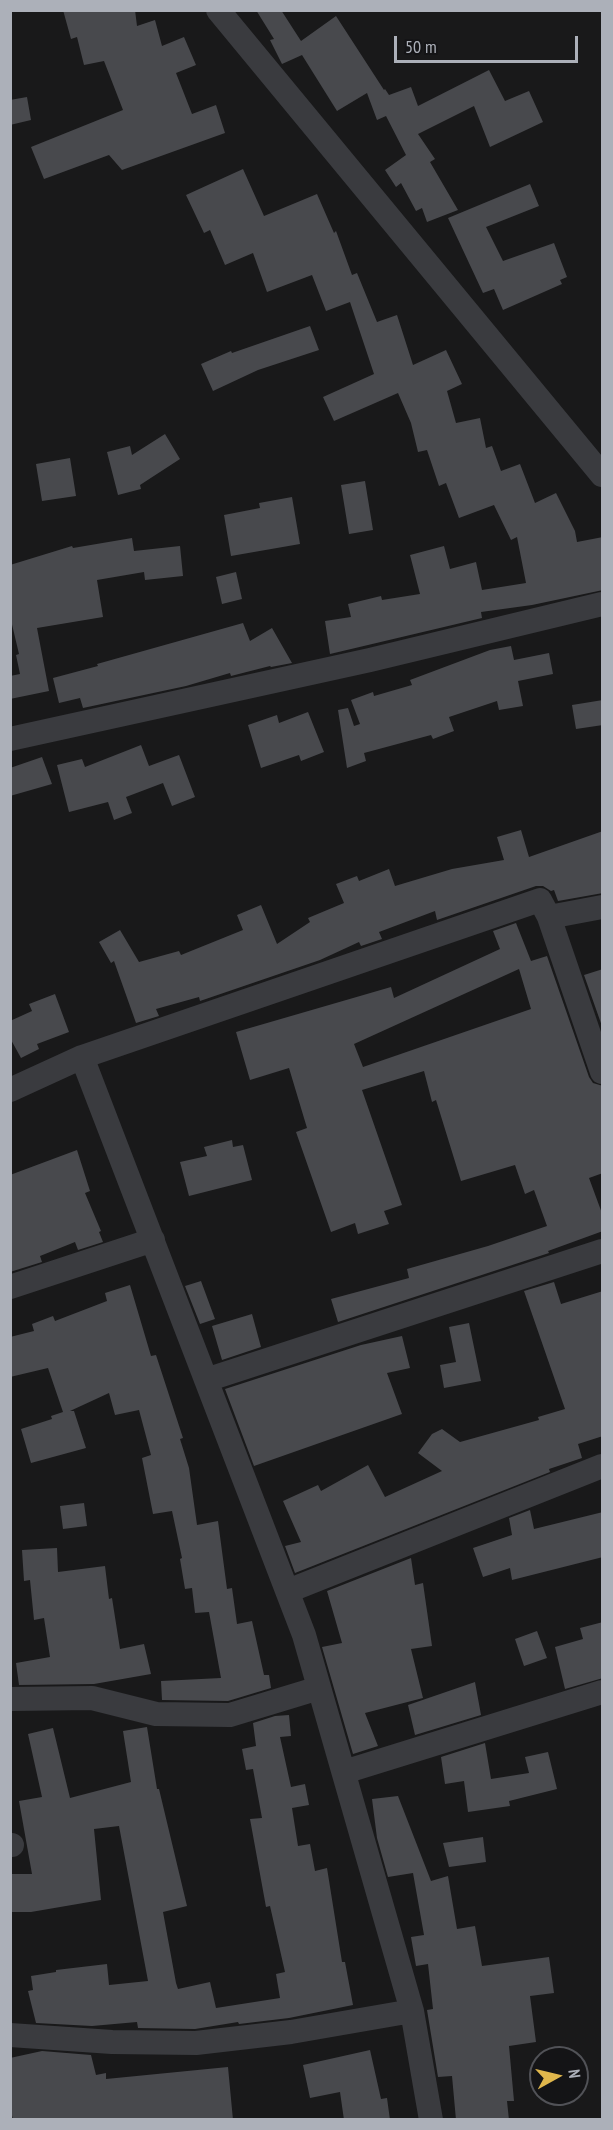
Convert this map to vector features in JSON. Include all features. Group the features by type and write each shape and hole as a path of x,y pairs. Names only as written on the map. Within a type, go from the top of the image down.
{"street":[{"path":"218,10 603,475"},
{"path":"10,739 370,660 603,604"},
{"path":"10,1090 82,1057 540,900 549,916 603,1072"},
{"path":"549,916 603,907"},
{"path":"82,1057 304,1635 412,2011 431,2120"},
{"path":"10,1287 153,1240"},
{"path":"206,1380 603,1251"},
{"path":"288,1591 603,1466"},
{"path":"10,1700 92,1698 156,1714 230,1715 319,1688"},
{"path":"344,1772 603,1692"},
{"path":"10,2035 112,2042 196,2043 291,2032 412,2011"}],"building":[{"path":"63,10 135,10 137,26 155,20 162,46 184,37 196,65 176,73 192,114 216,105 225,133 122,170 109,155 44,179 31,147 123,110 104,61 84,65 77,37 71,39"},
{"path":"256,10 281,10 301,41 336,16 389,95 411,87 418,106 489,70 505,101 529,91 543,122 490,147 474,106 418,134 435,159 430,162 458,210 427,222 422,208 416,211 401,183 396,187 385,170 406,155 386,116 377,120 367,93 337,111 302,55 282,64 270,40 274,39"},
{"path":"27,97 31,120 10,125 10,100"},
{"path":"243,169 264,216 317,194 334,233 336,231 352,275 357,273 377,322 397,315 413,365 446,350 462,384 447,391 456,423 480,418 486,448 492,446 501,471 520,464 535,503 556,493 575,531 577,542 603,537 603,590 532,605 481,612 482,618 330,654 325,621 351,617 348,604 381,596 382,600 420,594 410,555 444,546 450,569 476,562 482,590 526,583 517,537 511,540 494,505 459,518 446,483 439,486 427,450 418,452 411,423 398,393 334,421 323,397 374,374 350,302 326,311 312,275 267,292 253,253 225,265 210,230 204,233 186,195"},
{"path":"530,184 539,206 486,227 503,261 554,243 567,277 560,280 562,284 503,310 494,289 483,293 448,218"},
{"path":"310,326 319,350 258,370 213,391 201,364 231,351 232,353"},
{"path":"165,434 180,459 140,485 141,489 118,495 107,452 130,446 132,455"},
{"path":"70,458 76,496 42,501 36,464"},
{"path":"365,481 373,530 349,534 341,485"},
{"path":"292,497 300,544 231,556 224,515 260,508 259,503"},
{"path":"132,538 134,551 180,546 183,576 145,580 144,572 97,580 103,617 37,628 49,691 10,699 10,676 20,674 16,655 19,654 10,616 10,565 72,546 73,548"},
{"path":"236,572 242,599 222,604 216,577"},
{"path":"243,623 250,641 272,628 292,663 231,676 230,673 186,686 83,708 80,698 59,703 53,678"},
{"path":"511,646 514,660 549,653 553,674 518,681 523,706 499,710 497,701 449,717 454,731 433,739 431,735 364,753 366,761 347,768 338,710 348,708 354,726 360,724 351,700 373,692 374,696 412,685 410,680 490,650"},
{"path":"603,700 603,725 576,729 572,705"},
{"path":"308,712 324,752 301,761 299,755 261,768 248,725 277,715 279,723"},
{"path":"141,745 149,766 179,755 195,797 172,806 163,783 126,797 132,813 114,820 108,802 69,812 57,765 82,759 85,767"},
{"path":"42,757 52,784 10,796 10,768"},
{"path":"521,830 529,857 603,831 603,893 558,901 554,890 536,886 437,920 435,911 379,932 382,939 361,946 359,942 320,960 200,1001 199,997 156,1009 159,1016 136,1023 114,961 111,963 99,942 120,930 139,962 179,951 181,955 243,930 237,915 261,905 277,944 310,922 308,918 344,903 336,884 357,876 359,881 389,869 395,886 452,869 504,860 497,837"},
{"path":"516,923 531,961 547,956 589,1077 593,1083 603,1086 603,1173 589,1178 603,1216 603,1231 548,1251 549,1253 338,1322 331,1299 409,1278 407,1269 547,1226 534,1190 525,1194 515,1165 461,1181 436,1100 432,1102 424,1071 362,1090 402,1205 384,1211 389,1224 358,1234 355,1223 331,1232 296,1132 307,1128 289,1068 250,1080 236,1032 391,987 394,998 500,949 493,931","holes":["519,969 531,1009 363,1067 354,1044"]},
{"path":"603,969 603,1029 584,975"},
{"path":"55,994 69,1032 37,1044 39,1049 21,1058 10,1038 10,1021 32,1011 29,1004"},
{"path":"232,1140 233,1147 243,1145 252,1180 189,1196 180,1162 207,1156 204,1147"},
{"path":"77,1150 90,1191 85,1193 101,1231 99,1232 103,1242 78,1250 75,1242 40,1256 42,1262 10,1272 10,1175"},
{"path":"201,1281 215,1319 200,1324 185,1286"},
{"path":"554,1282 561,1304 603,1291 603,1436 578,1444 582,1458 549,1469 550,1472 295,1573 285,1546 301,1542 283,1501 318,1485 321,1491 368,1465 385,1497 442,1471 418,1453 432,1434 442,1429 460,1442 539,1420 538,1417 565,1409 524,1291"},
{"path":"130,1285 151,1356 156,1355 183,1438 180,1439 189,1468 197,1525 218,1521 227,1589 232,1588 237,1624 252,1621 264,1675 269,1675 271,1688 228,1701 162,1700 161,1681 221,1678 209,1612 195,1613 192,1588 185,1589 180,1559 182,1558 172,1511 153,1514 142,1458 151,1455 139,1410 115,1415 109,1393 70,1411 74,1411 86,1448 31,1463 21,1429 52,1419 51,1416 63,1412 48,1368 10,1377 10,1337 34,1331 32,1324 53,1316 55,1321 107,1301 105,1293"},
{"path":"252,1314 261,1347 222,1360 212,1326"},
{"path":"469,1323 481,1381 444,1388 440,1365 456,1362 449,1327"},
{"path":"402,1336 410,1368 387,1373 402,1414 254,1466 225,1389 361,1345"},
{"path":"84,1503 87,1526 63,1529 60,1506"},
{"path":"530,1510 534,1529 603,1512 603,1557 512,1580 510,1568 483,1577 473,1548 512,1535 509,1518"},
{"path":"57,1548 58,1572 105,1566 109,1599 112,1598 120,1649 144,1644 151,1674 94,1684 19,1685 16,1663 50,1657 44,1618 34,1620 30,1580 24,1581 22,1550"},
{"path":"411,1558 415,1585 423,1583 432,1646 411,1649 423,1698 365,1713 378,1746 353,1754 322,1647 342,1643 327,1591"},
{"path":"603,1622 603,1678 565,1689 555,1647 583,1639 580,1628"},
{"path":"537,1631 547,1658 524,1666 515,1639"},
{"path":"475,1682 481,1715 415,1735 408,1705"},
{"path":"289,1715 291,1736 280,1737 291,1787 305,1784 309,1805 292,1808 298,1846 310,1844 315,1871 327,1868 342,1962 345,1962 353,2005 289,2018 239,2024 238,2022 195,2029 138,2028 137,2022 92,2026 36,2023 28,1991 33,1990 31,1976 56,1972 56,1970 107,1964 109,1985 148,1981 119,1826 94,1829 101,1900 31,1912 10,1912 10,1874 32,1874 19,1801 42,1797 28,1734 53,1728 70,1798 131,1782 123,1731 147,1727 157,1789 159,1789 187,1906 163,1912 176,1983 178,1989 210,1982 216,2008 280,1998 276,1974 285,1972 270,1906 266,1907 250,1819 262,1818 253,1769 246,1770 242,1749 256,1746 253,1723 275,1716"},
{"path":"485,1743 491,1779 529,1773 525,1757 548,1752 557,1789 509,1801 510,1806 468,1812 464,1781 445,1784 441,1757"},
{"path":"398,1796 431,1881 448,1876 457,1929 475,1926 482,1966 549,1957 554,1993 530,1996 536,2042 509,2046 514,2101 507,2101 509,2120 456,2120 452,2076 438,2077 427,2010 433,2009 428,1964 416,1966 411,1937 424,1935 413,1873 388,1877 377,1838 372,1799"},
{"path":"483,1837 486,1862 449,1867 443,1843"},
{"path":"370,2050 381,2099 387,2098 390,2120 344,2120 340,2092 310,2098 303,2065"},
{"path":"42,2051 91,2055 96,2075 106,2073 106,2079 228,2067 233,2120 13,2120 10,2106 10,2058"}]}
